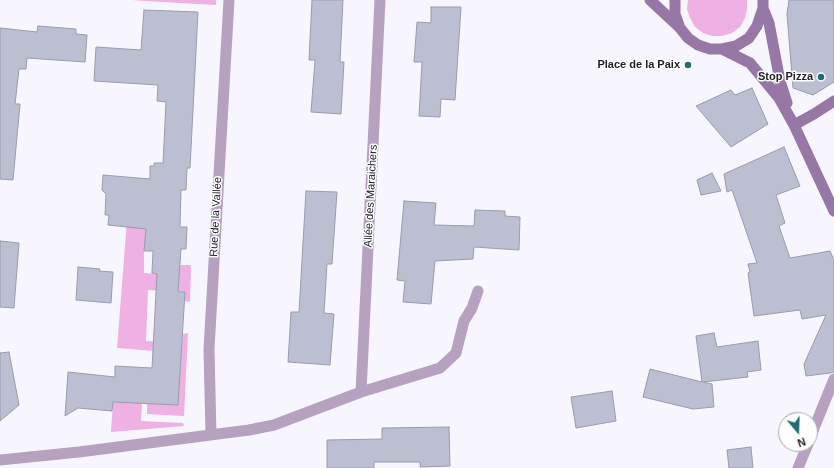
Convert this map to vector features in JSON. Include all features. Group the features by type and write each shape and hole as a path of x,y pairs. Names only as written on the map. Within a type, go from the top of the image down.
{"main road":[{"path":"650,0 680,28 688,38 698,45 710,49 722,50 750,63 779,98 794,125 834,210"},
{"path":"675,0 675,14 680,28"},
{"path":"722,50 736,46 748,38 757,26 763,2"},
{"path":"763,2 769,23 780,81 794,125"},
{"path":"794,125 834,101"}],"street":[{"name":"Rue de la Vallée","path":"211,435 208,349 229,0"},
{"name":"Allée des Maraichers","path":"361,392 380,0"},
{"path":"0,460 79,452 249,430 274,425 361,392 440,368 456,353 464,321 472,308 478,291"},
{"path":"818,418 834,379"},
{"path":"798,468 805,452"}],"shaded area":[{"path":"132,0 216,0 216,5 145,1"},
{"path":"688,0 747,0 745,18 740,27 732,33 722,36 712,36 703,33 695,27 687,9"},
{"path":"127,220 151,222 144,248 144,273 179,275 180,265 191,265 190,302 184,301 185,292 148,290 146,341 182,343 183,334 188,333 184,416 147,414 147,403 180,353 117,348"},
{"path":"113,402 142,403 141,421 183,423 184,426 111,432"}],"building":[{"path":"312,0 343,0 340,62 344,62 341,114 311,112 315,60 309,60"},
{"path":"789,0 834,0 834,82 813,95 793,88 787,14"},
{"path":"431,7 461,7 455,100 441,99 440,117 419,116 422,62 414,62 417,22 431,23"},
{"path":"144,10 198,12 190,168 187,168 186,190 181,190 180,227 187,227 186,249 181,249 178,292 185,292 178,405 113,402 112,411 78,408 65,416 68,372 115,377 115,366 152,368 157,274 152,273 153,251 144,251 146,229 108,225 109,215 105,215 106,194 102,190 103,175 150,179 150,166 154,166 154,163 163,163 166,102 157,101 158,85 94,81 96,47 141,50"},
{"path":"38,26 76,29 76,34 87,35 85,62 27,58 26,69 19,69 15,104 20,104 13,180 0,179 0,28 37,32"},
{"path":"752,88 768,124 731,147 696,106 731,90 735,95"},
{"path":"784,147 800,186 776,195 785,223 779,226 790,258 830,251 834,260 834,372 830,373 806,376 804,364 826,315 802,319 800,310 754,316 748,264 757,263 732,190 727,192 724,174"},
{"path":"712,173 721,191 701,195 697,180"},
{"path":"306,191 337,192 332,264 327,264 324,313 334,314 330,365 288,362 291,312 299,312"},
{"path":"404,201 436,203 434,225 474,226 475,210 505,211 505,216 520,217 519,250 474,247 473,259 435,261 431,304 403,302 405,281 397,280"},
{"path":"0,241 19,243 14,308 0,307"},
{"path":"78,267 113,272 111,303 76,300"},
{"path":"714,333 717,347 758,341 761,370 747,372 748,377 703,382 712,384 714,407 693,409 643,397 650,369 702,382 696,336"},
{"path":"9,352 19,405 0,421 0,353"},
{"path":"612,391 616,421 576,428 571,397"},
{"path":"449,427 450,466 420,467 420,462 374,462 374,468 327,468 327,440 382,439 382,428"},
{"path":"751,447 753,468 729,468 727,450"}],"place":[{"name":"Place de la Paix","path":"688,65"},
{"name":"Stop Pizza","path":"821,77"}]}
